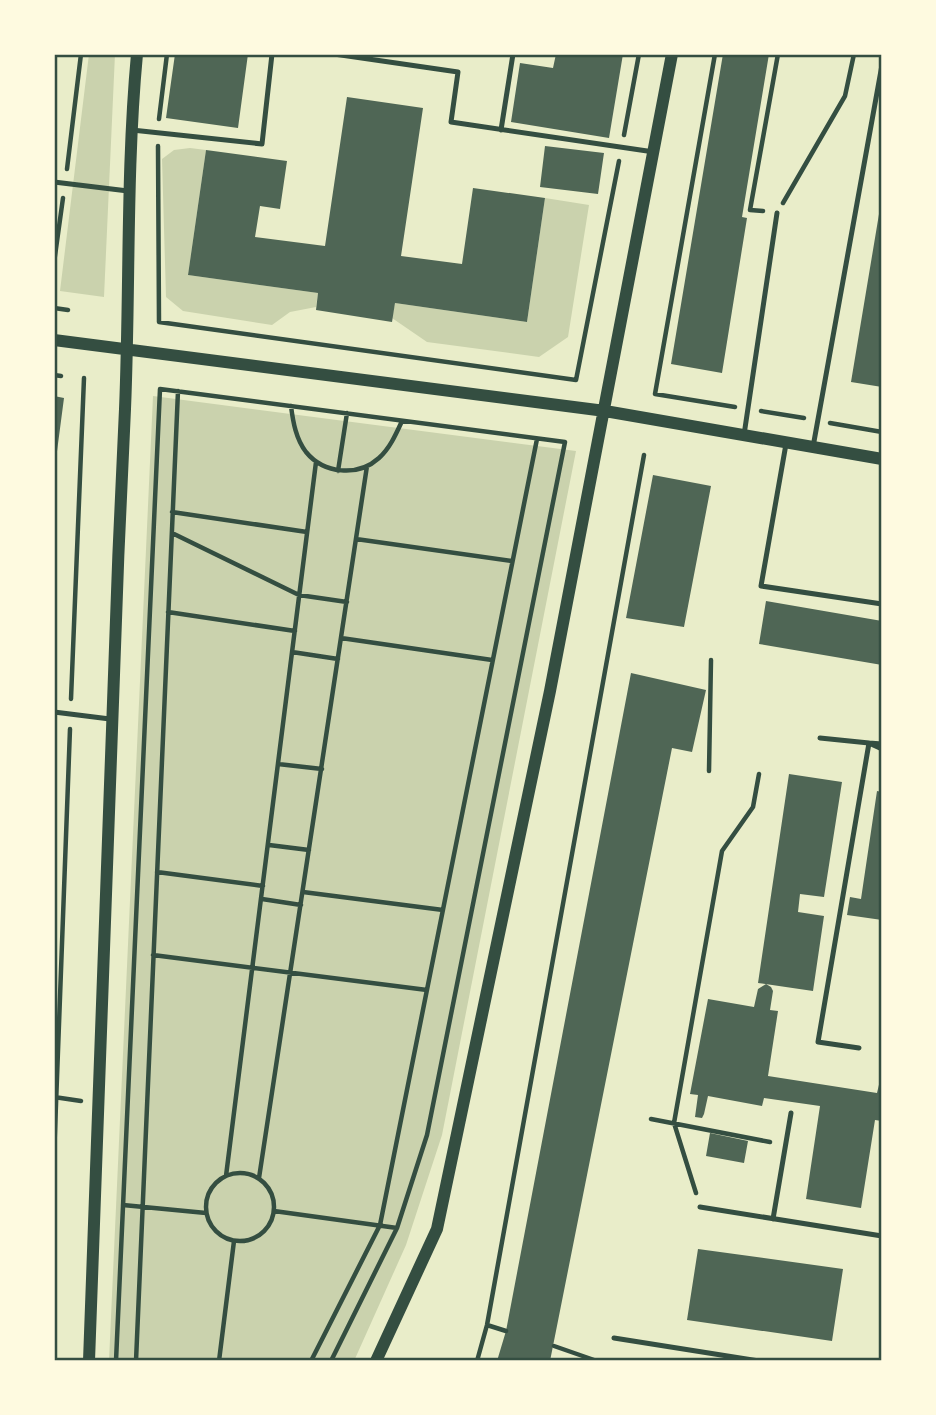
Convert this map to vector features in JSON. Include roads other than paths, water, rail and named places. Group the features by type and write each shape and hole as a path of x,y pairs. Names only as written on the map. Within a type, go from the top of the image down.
{"street":[{"path":"89,1361 111,719 127,350 130,130 137,54"},
{"path":"376,1361 437,1229 550,691 672,54"},
{"path":"54,340 605,411 882,459"}],"lane":[{"path":"130,130 262,144 272,54"},
{"path":"334,54 458,72 451,122 654,152"},
{"path":"501,130 513,54"},
{"path":"813,447 882,65"},
{"path":"54,182 130,191"},
{"path":"744,435 777,213"},
{"path":"787,442 761,586 882,604"},
{"path":"54,712 111,719"},
{"path":"820,738 882,747"},
{"path":"859,1048 818,1042 869,743"},
{"path":"773,1219 791,1114"},
{"path":"700,1207 882,1236"},
{"path":"614,1338 759,1361"}]}
